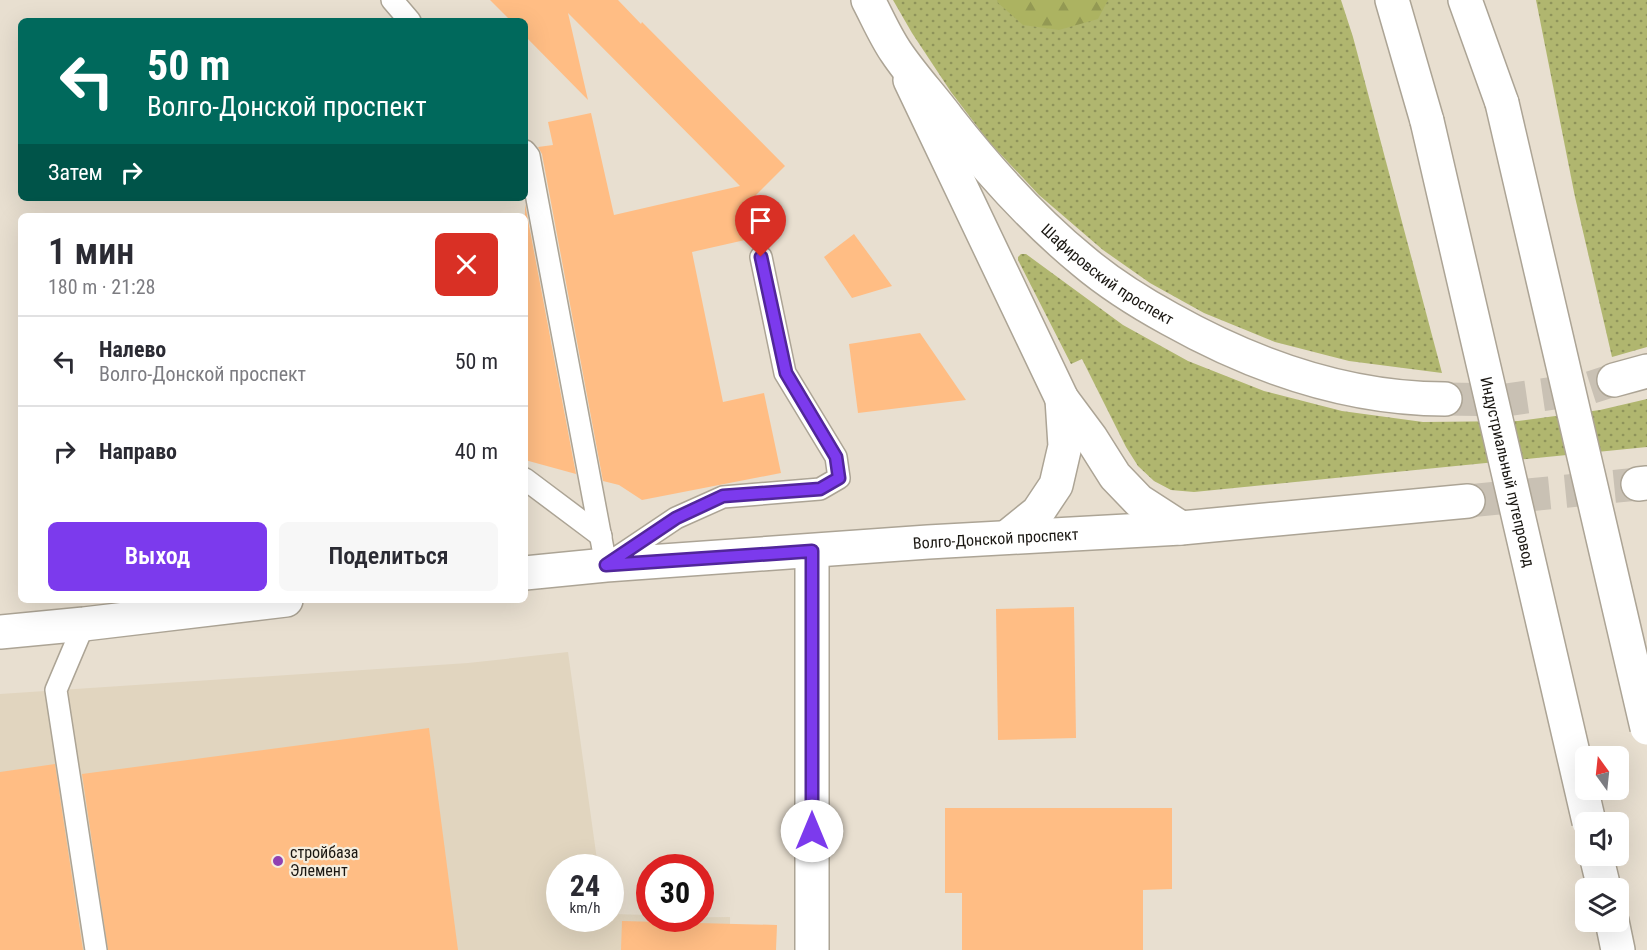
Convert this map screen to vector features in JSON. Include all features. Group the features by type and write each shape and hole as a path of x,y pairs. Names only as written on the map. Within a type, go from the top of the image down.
{"main road":[{"name":"Шафировский проспект","path":"868,0 896,52 974,151 1023,206 1083,262 1136,300 1201,336 1273,368 1344,388 1420,399 1445,399"},
{"name":"Индустриальный путепровод","path":"1392,0 1427,121 1587,812"},
{"path":"1466,0 1502,103 1647,728"},
{"path":"1490,0 1502,103"},
{"path":"896,52 1062,399 1115,476 1139,501 1181,528"},
{"path":"1614,380 1647,371"},
{"path":"1007,537 1038,512 1056,485 1065,446 1062,399"},
{"name":"Волго-Донской проспект","path":"528,572 604,550 812,551 1007,537 1181,528 1468,501"},
{"path":"812,551 812,950"},
{"path":"0,632 261,603"},
{"path":"1614,932 1618,950"}],"lane":[{"path":"392,0 407,18"},
{"path":"528,155 604,550"},
{"path":"604,550 723,496 820,489 839,478 836,457 786,373 761,257"},
{"path":"528,482 604,550"},
{"path":"84,624 56,690 96,950"}],"shaded area":[{"path":"568,652 596,854 546,854 546,932 624,932 624,914 636,915 636,932 714,932 714,917 730,917 730,950 0,950 0,694 468,663"}],"green space":[{"path":"893,0 1341,0 1353,37 1442,373 1349,361 1275,342 1204,313 1150,283 1103,250 1039,195 989,142 951,92"},
{"path":"997,0 1108,0 1098,19 1059,30 1023,25"},
{"path":"1536,0 1647,0 1647,347 1612,357 1575,197"},
{"path":"1021,254 1026,254 1123,325 1188,361 1264,391 1342,411 1423,422 1518,421 1600,410 1647,399 1647,447 1194,492 1171,490 1154,481 1138,466 1126,447 1082,359 1071,364 1018,260"}],"building":[{"path":"490,0 618,0 785,166 739,212 745,240 692,252 723,402 764,393 781,473 642,500 619,485 603,481 542,154 538,147 553,145 548,122 591,113 614,215 740,186 568,13 588,100 528,39 528,18 508,18"},
{"path":"528,220 576,474 528,461"},
{"path":"854,234 892,286 852,298 824,257"},
{"path":"920,333 966,400 858,413 849,344"},
{"path":"1074,607 1076,738 998,740 996,609"},
{"name":"стройбаза Элемент","path":"429,728 458,950 108,950 82,774"},
{"path":"55,764 83,950 0,950 0,772"},
{"path":"945,808 1172,808 1172,889 1143,890 1143,950 962,950 962,893 945,893"},
{"path":"624,921 636,921 636,932 714,932 714,923 777,925 776,950 621,950"}],"tunnel":[{"path":"1445,399 1506,400 1589,388 1614,380"},
{"path":"1468,501 1638,484"}],"place":[{"name":"стройбаза Элемент","path":"278,861"}],"route":[{"path":"761,257 786,373 836,457 839,478 820,489 723,496 676,518 606,565 812,551 812,831"}]}
